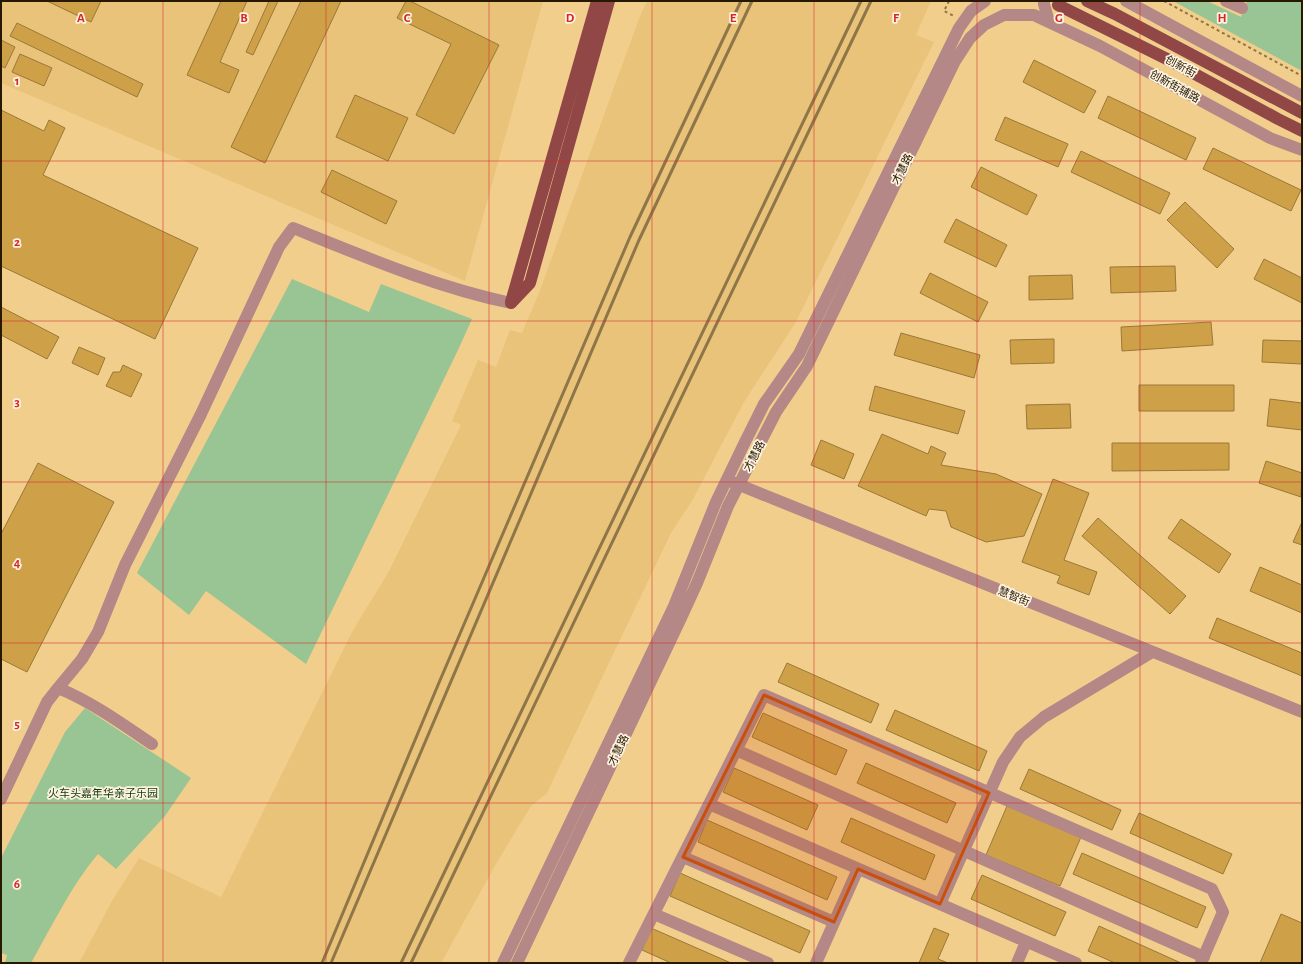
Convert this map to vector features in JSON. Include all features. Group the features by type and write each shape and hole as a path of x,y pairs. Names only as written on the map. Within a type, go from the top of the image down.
{"main road":[{"path":"511,303 597,1"},
{"path":"511,303 530,283 609,1"},
{"name":"创新街","path":"1087,1 1115,14 1302,113"},
{"name":"创新街","path":"1058,5 1169,60 1278,119 1302,130"}],"street":[{"name":"才慧路","path":"503,963 674,606 716,502 764,404 799,354 959,28 974,6 985,1"},
{"path":"1044,1 1049,22"},
{"path":"1126,1 1302,96"},
{"path":"1226,1 1242,8"},
{"name":"才慧路","path":"517,963 681,618 697,583 728,506 776,412 807,366 955,61 970,38 984,25 1004,15 1034,16 1049,22"},
{"name":"创新街辅路","path":"1049,22 1161,78 1270,138 1302,150"},
{"path":"1,799 47,702 82,659 98,632 125,565 201,414 279,247 293,228 383,265 436,284 511,303"},
{"name":"慧智街","path":"728,476 1302,704"},
{"name":"慧智街","path":"741,481 1152,652 1302,712"},
{"path":"940,904 1003,762 1010,750 1020,738 1030,728 1057,709 1152,652"},
{"path":"58,688 75,695 107,714 152,744"},
{"path":"630,963 736,750 764,695 1212,889 1223,912 1202,960 964,851 736,750"},
{"path":"709,804 1076,963"},
{"path":"683,857 834,922"},
{"path":"816,963 858,869"},
{"path":"654,914 768,963"},
{"path":"1017,963 1026,942"}],"path":[{"path":"949,1 944,11 955,16"},
{"path":"1164,1 1302,76"}],"highlighted area":[{"path":"764,695 989,793 940,904 858,869 834,922 683,857"}],"shaded area":[{"path":"1,1 543,1 465,281 1,83"},
{"path":"647,1 931,1 916,35 934,42 796,322 744,402 692,501 671,533 547,793 531,806 496,864 441,963 79,963 112,901 139,858 221,897 353,630 388,573 461,425 452,421 478,360 496,367 510,330 522,333 539,293 640,16"}],"green space":[{"path":"1173,1 1207,1 1241,17 1247,1 1302,1 1302,71"},
{"path":"292,279 369,312 381,284 472,319 306,664 206,591 189,615 137,573"},
{"name":"火车头嘉年华亲子乐园","path":"85,708 191,778 165,816 116,869 98,854 70,893 31,963 5,963 7,955 1,953 1,858 65,732"}],"building":[{"path":"47,1 101,1 91,22"},
{"path":"221,1 247,1 220,62 239,70 229,93 187,75"},
{"path":"269,1 278,1 253,55 246,52"},
{"path":"301,1 341,1 265,163 231,147"},
{"path":"406,1 410,1 499,45 454,134 416,115 451,44 397,18"},
{"path":"17,23 143,84 137,97 10,36"},
{"path":"1,40 15,47 5,68 1,66"},
{"path":"20,54 52,68 44,86 12,72"},
{"path":"1034,60 1096,91 1084,113 1023,82"},
{"path":"355,95 408,118 388,161 336,137"},
{"path":"1108,96 1196,138 1186,160 1098,118"},
{"path":"1,110 44,131 49,120 65,128 43,175 198,248 155,339 1,266"},
{"path":"1005,117 1068,144 1058,167 995,140"},
{"path":"1213,148 1301,190 1291,211 1203,169"},
{"path":"1081,151 1170,193 1160,214 1071,172"},
{"path":"981,167 1037,195 1027,215 971,187"},
{"path":"332,170 397,201 386,224 321,192"},
{"path":"1185,202 1234,249 1217,268 1167,220"},
{"path":"956,219 1007,245 996,267 944,242"},
{"path":"1264,259 1302,278 1302,303 1254,279"},
{"path":"1175,266 1176,291 1111,293 1110,267"},
{"path":"930,273 988,302 978,322 920,293"},
{"path":"1072,275 1073,299 1029,300 1029,276"},
{"path":"1,307 59,337 47,359 1,335"},
{"path":"1211,322 1213,345 1122,351 1121,327"},
{"path":"901,333 980,355 974,378 894,355"},
{"path":"1054,339 1054,363 1011,364 1010,340"},
{"path":"1263,340 1302,341 1302,364 1262,362"},
{"path":"79,347 105,358 98,375 72,363"},
{"path":"123,365 142,374 131,397 106,386 113,372 120,372"},
{"path":"1139,385 1234,385 1234,411 1139,411"},
{"path":"875,386 965,411 958,434 869,410"},
{"path":"1270,399 1302,403 1302,430 1267,426"},
{"path":"1070,404 1071,428 1027,429 1026,405"},
{"path":"882,434 928,454 931,446 946,453 941,465 996,474 1042,494 1024,536 986,542 951,527 946,511 929,509 926,516 858,486"},
{"path":"821,440 854,454 844,479 811,465"},
{"path":"1112,443 1229,443 1229,470 1112,471"},
{"path":"1266,461 1302,473 1301,497 1259,483"},
{"path":"38,463 114,502 27,672 1,659 1,534"},
{"path":"1053,479 1089,493 1064,560 1097,572 1089,595 1057,583 1060,576 1022,562"},
{"path":"1098,518 1186,596 1170,614 1082,536"},
{"path":"1181,519 1231,554 1219,573 1168,538"},
{"path":"1302,522 1302,545 1293,542"},
{"path":"1260,567 1302,585 1302,613 1250,591"},
{"path":"1217,618 1302,653 1302,676 1209,638"},
{"path":"787,663 879,704 871,723 778,682"},
{"path":"895,710 987,751 979,771 886,730"},
{"path":"763,713 847,750 836,775 752,737"},
{"path":"866,763 956,803 947,823 857,783"},
{"path":"734,768 818,805 807,830 723,792"},
{"path":"1029,769 1121,810 1112,830 1020,789"},
{"path":"1007,806 1081,837 1060,886 986,855"},
{"path":"1139,813 1232,854 1223,874 1130,833"},
{"path":"851,818 935,855 925,880 841,842"},
{"path":"707,820 837,877 827,900 698,842"},
{"path":"1082,853 1206,907 1197,928 1073,874"},
{"path":"680,873 810,931 800,953 670,896"},
{"path":"982,875 1066,912 1055,936 971,899"},
{"path":"1281,914 1302,923 1302,963 1260,963"},
{"path":"1099,926 1181,963 1115,963 1088,951"},
{"path":"651,928 731,963 671,963 642,950"},
{"path":"934,928 949,934 938,959 948,963 919,963"}],"railway":[{"path":"322,963 438,685 630,237 741,1"},
{"path":"331,963 639,240 752,1"},
{"path":"401,963 861,1"},
{"path":"411,963 871,1"}]}
